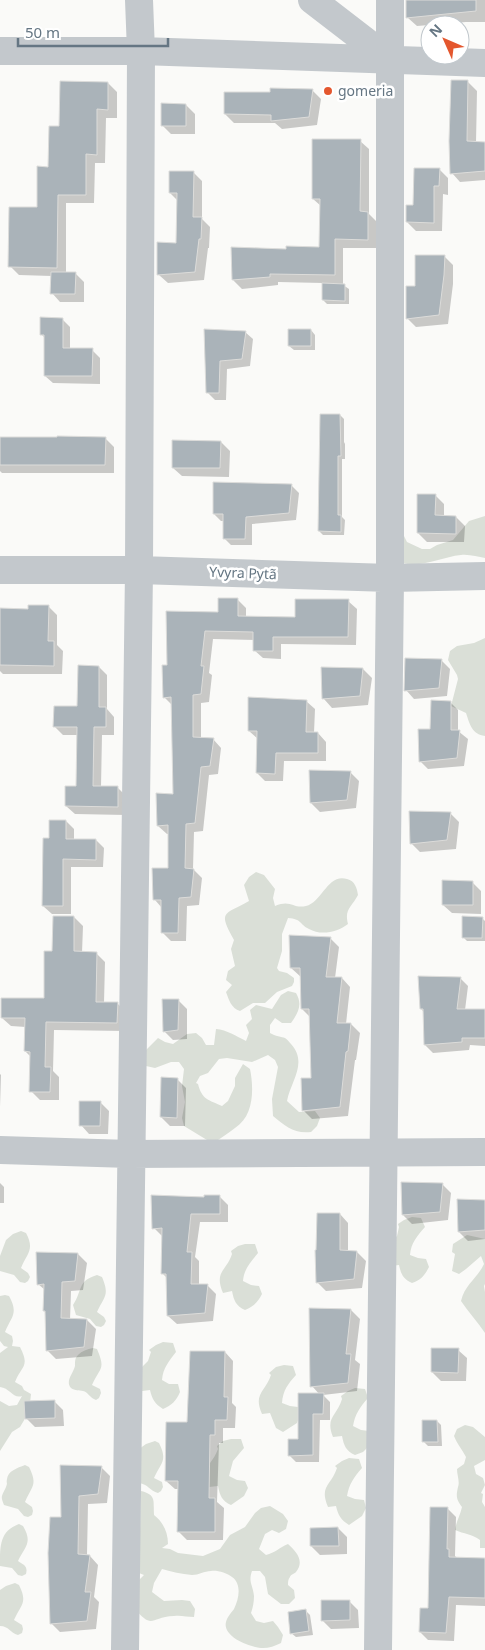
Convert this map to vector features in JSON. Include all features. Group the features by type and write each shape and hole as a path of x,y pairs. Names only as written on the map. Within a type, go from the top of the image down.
{"street":[{"path":"125,1650 138,570 141,51 139,0"},
{"path":"312,0 390,60"},
{"path":"378,1650 390,578 390,0"},
{"path":"0,51 141,51 485,63"},
{"name":"Yvyra Pytã","path":"0,570 138,570 390,578 485,576"},
{"path":"0,1150 130,1154 485,1152"}],"shaded area":[{"path":"485,516 485,558 464,555 425,563 402,563 403,534 407,542 422,549 430,549 453,540 469,521"},
{"path":"485,638 485,736 474,731 466,713 451,706 458,679 448,660 450,651 457,646 474,643"},
{"path":"256,872 264,875 275,889 273,898 275,906 285,903 302,907 306,906 312,903 330,884 340,878 352,881 358,895 349,908 347,915 348,924 334,931 324,933 314,931 298,921 288,918 282,934 282,951 277,968 279,971 287,973 294,978 292,986 277,992 265,1003 253,1003 240,1011 232,1006 226,992 232,985 226,980 228,971 235,966 231,949 234,940 225,918 226,914 249,901 244,885 249,877"},
{"path":"288,991 296,993 298,997 298,1012 291,1023 282,1023 275,1018 270,1025 270,1033 285,1038 296,1051 298,1058 297,1072 287,1101 299,1112 315,1111 320,1118 317,1126 311,1132 300,1132 286,1126 273,1116 272,1099 278,1067 275,1060 268,1055 252,1062 227,1058 219,1059 208,1073 200,1076 196,1083 204,1096 222,1106 228,1101 235,1086 235,1078 243,1064 250,1069 252,1085 251,1102 246,1117 241,1123 215,1142 207,1140 184,1126 182,1118 185,1102 182,1086 184,1069 179,1062 171,1062 155,1068 146,1066 146,1050 158,1038 173,1044 187,1034 196,1033 206,1045 214,1045 216,1029 228,1032 246,1041 249,1033 246,1025 252,1019 250,1010 256,1005 272,1009 281,995"},
{"path":"412,1217 421,1218 425,1227 415,1240 410,1255 426,1259 429,1267 422,1277 412,1283 403,1276 399,1265 390,1266 391,1242 397,1236 398,1224"},
{"path":"21,1231 26,1233 30,1244 29,1251 21,1268 30,1277 25,1283 20,1282 14,1275 0,1271 0,1256 6,1240 13,1234"},
{"path":"467,1235 485,1239 485,1333 461,1301 465,1290 484,1264 481,1256 459,1274 452,1271 455,1254 452,1252 453,1244"},
{"path":"245,1244 255,1244 258,1253 246,1270 243,1281 259,1286 262,1294 255,1304 245,1310 236,1303 232,1291 223,1293 220,1276 230,1260 231,1251"},
{"path":"97,1275 102,1277 106,1288 105,1296 97,1312 106,1321 101,1327 96,1326 90,1319 76,1315 73,1305 83,1283"},
{"path":"0,1296 9,1296 14,1311 5,1332 12,1336 12,1346 20,1347 25,1362 15,1382 31,1394 29,1412 20,1427 12,1432 0,1451 0,1401 9,1406 17,1405 22,1396 16,1396 0,1387 0,1353 8,1347 4,1346 0,1341"},
{"path":"163,1342 173,1343 176,1352 165,1368 162,1380 169,1384 178,1384 180,1392 169,1406 163,1409 154,1401 150,1390 142,1391 142,1367 148,1361 151,1352 149,1350"},
{"path":"93,1348 97,1349 101,1361 101,1368 92,1385 100,1389 101,1393 96,1400 85,1392 71,1388 69,1385 77,1356 83,1351"},
{"path":"284,1365 293,1366 296,1375 283,1394 282,1403 298,1407 300,1415 297,1423 283,1432 276,1428 270,1413 262,1414 259,1397 269,1381 271,1375 269,1373 276,1367"},
{"path":"355,1388 365,1389 368,1398 358,1411 353,1426 369,1431 368,1447 363,1452 355,1455 346,1448 342,1436 333,1437 330,1425 340,1405 341,1396"},
{"path":"465,1425 473,1427 485,1437 485,1460 474,1466 476,1474 483,1478 485,1485 481,1493 483,1494 482,1502 485,1507 485,1548 480,1548 480,1540 477,1538 455,1530 462,1507 457,1497 459,1483 457,1469 464,1464 466,1457 454,1436 457,1429"},
{"path":"241,1439 244,1448 233,1461 229,1476 245,1481 248,1488 244,1496 231,1505 222,1498 218,1486 209,1487 206,1470 216,1455 217,1446 223,1441"},
{"path":"155,1441 159,1443 163,1454 163,1461 154,1478 162,1482 163,1487 158,1493 139,1483 139,1449"},
{"path":"349,1458 359,1459 362,1468 352,1481 347,1496 364,1500 366,1508 362,1516 349,1525 340,1517 336,1506 328,1507 325,1490 335,1474 337,1468 335,1466"},
{"path":"25,1465 29,1467 34,1482 25,1502 32,1507 33,1511 32,1515 28,1517 24,1516 18,1509 4,1505 2,1498 9,1474 13,1470"},
{"path":"141,1491 150,1494 152,1497 154,1515 166,1531 168,1544 162,1548 178,1553 203,1556 220,1549 230,1535 245,1527 261,1508 270,1506 283,1514 288,1521 286,1529 279,1533 272,1530 265,1534 259,1549 266,1555 288,1544 296,1553 300,1560 299,1568 288,1580 288,1585 294,1590 295,1598 289,1604 281,1604 268,1594 265,1577 260,1571 252,1571 250,1578 254,1596 251,1613 256,1621 264,1623 273,1621 283,1635 281,1643 270,1647 258,1647 238,1641 228,1632 226,1622 236,1605 238,1588 232,1577 219,1571 208,1571 192,1575 162,1569 154,1583 152,1592 164,1601 190,1601 195,1609 194,1617 177,1616 149,1621 133,1607 138,1581 144,1575 139,1573"},
{"path":"19,1524 23,1526 28,1541 18,1561 26,1569 26,1574 22,1576 18,1575 12,1568 0,1566 2,1540 8,1531"},
{"path":"15,1583 19,1585 23,1596 22,1603 14,1620 22,1625 22,1633 18,1635 0,1626 0,1590"}],"building":[{"path":"406,0 476,0 476,11 420,15 420,17 406,18"},
{"path":"451,80 468,80 467,141 485,142 485,171 450,174"},
{"path":"60,81 108,82 108,110 97,109 97,155 86,154 86,195 58,195 57,268 8,267 9,207 37,207 37,166 48,167 49,126 59,126"},
{"path":"270,88 313,89 309,117 271,121 271,115 224,114 224,92 270,92"},
{"path":"161,103 186,104 186,126 161,126"},
{"path":"312,139 361,139 360,211 368,212 368,240 335,239 335,275 270,274 270,277 232,280 231,247 286,249 286,246 319,247 320,199 312,199"},
{"path":"414,168 440,168 439,186 434,186 434,223 406,222 406,205 413,205"},
{"path":"169,171 194,171 193,217 202,217 201,239 199,239 195,272 157,275 157,242 176,243 177,193 169,193"},
{"path":"415,255 445,255 439,315 406,319 406,286 415,286"},
{"path":"51,272 76,272 75,294 50,294"},
{"path":"322,283 345,284 345,301 322,300"},
{"path":"40,317 63,318 63,348 93,348 92,376 44,376 44,335 40,335"},
{"path":"204,329 246,331 242,359 220,361 219,393 206,393"},
{"path":"288,329 311,329 311,346 288,346"},
{"path":"320,414 340,414 341,456 338,456 338,515 341,515 341,532 318,531"},
{"path":"0,437 106,437 105,465 0,465"},
{"path":"172,440 221,441 220,468 172,468"},
{"path":"213,482 292,484 289,513 246,517 245,539 223,539 223,514 213,514"},
{"path":"417,494 436,494 435,515 456,516 456,534 417,533"},
{"path":"218,598 238,598 238,616 295,617 295,599 349,599 348,637 273,637 273,651 253,651 253,632 205,631 201,666 204,666 201,694 193,695 193,737 214,738 210,766 201,767 195,823 186,824 185,868 194,869 191,897 179,898 178,933 161,933 161,900 153,900 152,868 168,868 168,825 157,826 156,793 173,794 171,697 163,698 162,665 167,665 166,611 218,612"},
{"path":"28,605 49,605 48,641 54,641 54,666 0,665 0,608 28,609"},
{"path":"405,658 442,659 439,688 404,691"},
{"path":"78,665 99,666 99,707 106,707 106,727 94,727 93,786 118,786 118,807 65,806 65,786 76,786 77,727 53,727 54,706 77,706"},
{"path":"321,667 363,668 360,696 322,699"},
{"path":"248,697 307,700 306,732 318,732 318,753 276,753 275,774 256,773 257,731 248,731"},
{"path":"431,700 451,701 451,730 460,730 457,758 419,762 418,729 430,729"},
{"path":"309,770 351,771 347,800 310,803"},
{"path":"409,811 451,812 447,840 410,844"},
{"path":"49,820 66,820 66,839 96,839 96,860 63,859 63,906 42,906 43,838 49,838"},
{"path":"442,880 473,881 473,905 442,905"},
{"path":"53,916 74,916 74,951 97,952 96,1002 118,1002 117,1023 46,1022 45,1067 51,1067 50,1092 29,1092 30,1052 24,1051 25,1018 1,1018 1,998 44,998 44,951 52,951"},
{"path":"462,916 483,917 482,938 462,938"},
{"path":"289,935 331,937 326,977 342,977 337,1023 351,1023 340,1107 302,1111 301,1078 311,1078 309,1009 301,1009 300,968 290,968"},
{"path":"418,976 461,977 457,1009 485,1009 485,1038 462,1038 462,1042 424,1045 423,1009 420,1009"},
{"path":"162,999 179,999 178,1030 163,1032"},
{"path":"161,1077 178,1078 177,1118 160,1117"},
{"path":"79,1101 101,1101 100,1126 79,1126"},
{"path":"401,1182 443,1183 440,1212 402,1215"},
{"path":"151,1195 204,1197 204,1195 220,1195 220,1214 191,1214 187,1252 192,1252 191,1284 208,1284 205,1313 167,1316 166,1274 161,1274 162,1228 152,1229"},
{"path":"457,1199 485,1200 485,1230 458,1232"},
{"path":"317,1213 340,1213 340,1250 357,1251 354,1279 316,1283"},
{"path":"36,1252 78,1253 75,1281 62,1282 61,1318 87,1319 84,1347 46,1351 45,1311 43,1311 44,1284 37,1285"},
{"path":"309,1308 351,1309 346,1354 351,1354 348,1383 310,1387"},
{"path":"431,1348 459,1348 458,1373 431,1372"},
{"path":"190,1351 225,1351 224,1397 228,1397 227,1420 215,1420 215,1435 210,1435 209,1498 215,1498 215,1532 177,1532 178,1481 165,1481 166,1422 187,1422"},
{"path":"298,1393 324,1393 323,1414 313,1414 313,1455 288,1456 288,1439 298,1439"},
{"path":"55,1400 55,1418 25,1419 24,1401"},
{"path":"422,1420 437,1420 438,1442 422,1442"},
{"path":"60,1465 102,1466 98,1494 79,1496 78,1554 90,1555 85,1592 91,1592 87,1621 50,1624 48,1553 50,1517 61,1517"},
{"path":"430,1507 448,1507 447,1549 449,1549 449,1557 485,1558 485,1598 449,1597 446,1633 419,1632 420,1608 428,1608"},
{"path":"338,1527 339,1546 310,1546 310,1528"},
{"path":"321,1600 350,1600 350,1620 321,1621"},
{"path":"306,1609 309,1631 290,1634 288,1612"}],"place":[{"name":"gomeria","path":"328,91"}]}
